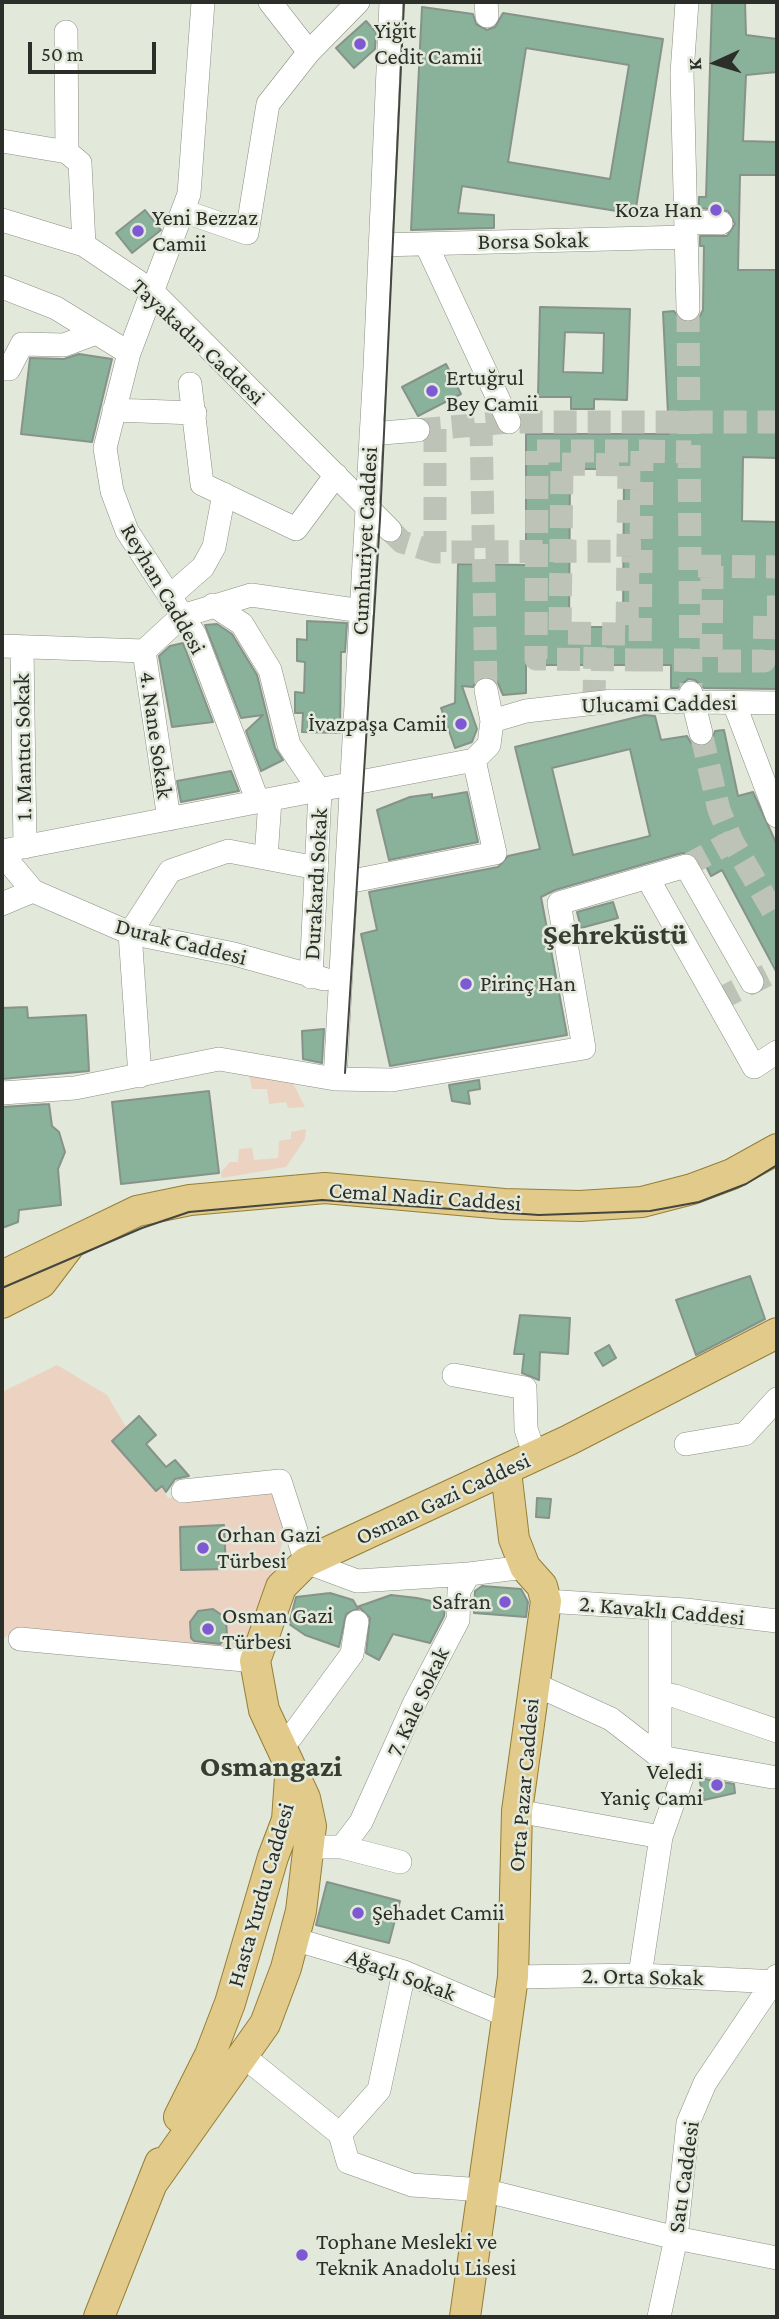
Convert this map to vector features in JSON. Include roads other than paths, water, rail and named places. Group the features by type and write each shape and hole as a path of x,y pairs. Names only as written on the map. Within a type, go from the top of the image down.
{"main road":[{"name":"Cemal Nadir Caddesi","path":"4,1293 71,1244 137,1211 190,1200 325,1188 504,1204 580,1206 642,1202 722,1178 777,1149"},
{"name":"Osman Gazi Caddesi","path":"290,1750 264,1710 255,1661 281,1587 306,1562 506,1471 777,1333"},
{"path":"506,1471 514,1539 525,1567 542,1586 546,1601"},
{"name":"Orta Pazar Caddesi","path":"465,2317 513,1977 517,1811 532,1683 546,1601"},
{"name":"Hasta Yurdu Caddesi","path":"153,2182 265,2024 293,1938 301,1912 310,1826 305,1798 290,1750"},
{"name":"Hasta Yurdu Caddesi","path":"99,2317 175,2126 210,2055 230,2003 273,1857 287,1820 291,1792 290,1750"}],"street":[{"name":"Reyhan Caddesi","path":"203,2 189,194 129,353 105,448 112,491 127,531 195,635 264,801"},
{"path":"270,2 309,51"},
{"path":"183,211 247,233 268,104 309,51 358,2"},
{"name":"Cumhuriyet Caddesi","path":"335,1079 339,981 358,784 362,611 390,2"},
{"path":"687,2 682,73 688,309"},
{"path":"66,32 67,152"},
{"path":"2,141 67,152 80,163 84,246"},
{"name":"Tayakadın Caddesi","path":"2,220 84,246 152,291 390,530"},
{"name":"Borsa Sokak","path":"380,245 686,230 721,223"},
{"path":"426,244 509,422"},
{"path":"2,287 57,308 129,353"},
{"path":"2,369 9,369 22,344 64,345 96,333"},
{"path":"190,384 202,484 296,529 336,475"},
{"path":"114,410 195,413"},
{"path":"371,434 418,430"},
{"path":"170,596 203,567 214,547 224,494"},
{"path":"12,646 144,651 183,616 251,595 362,611"},
{"path":"213,605 242,624 270,670 289,745 320,791"},
{"name":"1. Mantıcı Sokak","path":"12,646 25,847"},
{"name":"4. Nane Sokak","path":"144,651 169,819"},
{"path":"2,852 474,760 489,746 492,721 486,690"},
{"path":"691,697 701,733"},
{"name":"Ulucami Caddesi","path":"492,721 526,711 613,701 691,697 734,703 777,703"},
{"path":"734,703 776,810"},
{"path":"347,883 495,853 474,760"},
{"name":"Durakardı Sokak","path":"311,977 320,791"},
{"path":"264,801 266,859"},
{"path":"141,1076 130,933 170,871 228,851 317,868"},
{"name":"Durak Caddesi","path":"2,852 33,891 130,933 234,954 311,977 339,981"},
{"path":"2,1093 75,1088 219,1059 335,1079 392,1080 584,1048 559,903 685,866 752,982"},
{"path":"647,877 754,1067 777,1052"},
{"path":"2,904 33,891"},
{"path":"454,1375 525,1388 526,1429 535,1456"},
{"path":"686,1444 745,1434 777,1399"},
{"path":"183,1491 280,1481 306,1562 357,1581 469,1574 525,1567"},
{"name":"7. Kale Sokak","path":"342,1847 366,1812 410,1713 458,1620 459,1591 469,1574"},
{"name":"2. Kavaklı Caddesi","path":"546,1601 777,1621"},
{"path":"660,1609 660,1757"},
{"path":"290,1750 352,1654 357,1622"},
{"path":"20,1639 255,1661"},
{"path":"532,1683 611,1719 660,1757 772,1777"},
{"path":"660,1694 675,1696 777,1731"},
{"path":"640,1975 661,1837 687,1763"},
{"path":"517,1811 661,1837"},
{"path":"309,1847 342,1847 400,1862"},
{"name":"Ağaçlı Sokak","path":"293,1938 404,1972 508,2016"},
{"path":"340,2134 379,2090 404,1972"},
{"name":"2. Orta Sokak","path":"513,1977 640,1975 776,1979"},
{"name":"Satı Caddesi","path":"659,2317 676,2238 688,2123 705,2083 776,1979"},
{"path":"242,2055 340,2134 348,2162 412,2185 483,2190 676,2238 777,2258"}],"tunnel":[{"path":"688,309 691,693"},
{"path":"418,430 509,422 777,422"},
{"path":"481,423 486,690"},
{"path":"435,429 435,552"},
{"path":"537,451 642,451 640,660 536,659 537,451"},
{"path":"642,451 691,452"},
{"path":"562,464 629,465 627,634 560,633 562,464"},
{"path":"390,530 402,542 435,552 641,551"},
{"path":"698,566 777,567"},
{"path":"712,566 711,661 764,661 765,607 777,607"},
{"path":"594,703 595,647"},
{"path":"640,660 691,660"},
{"path":"701,733 719,810 732,841 777,918"},
{"path":"686,866 732,841"},
{"path":"716,1001 777,970"}],"tram line":[{"path":"345,1073 380,519 404,2"},
{"path":"2,1288 142,1228 189,1212 322,1200 539,1215 650,1211 699,1202 746,1184 777,1165"}],"place":[{"name":"Yiğit Cedit Camii","path":"360,44"},
{"name":"Koza Han","path":"716,210"},
{"name":"Yeni Bezzaz Camii","path":"138,231"},
{"name":"Ertuğrul Bey Camii","path":"432,391"},
{"name":"İvazpaşa Camii","path":"461,724"},
{"name":"Pirinç Han","path":"466,984"},
{"name":"Orhan Gazi Türbesi","path":"203,1548"},
{"name":"Safran","path":"505,1602"},
{"name":"Osman Gazi Türbesi","path":"208,1629"},
{"name":"Veledi Yaniç Cami","path":"717,1785"},
{"name":"Şehadet Camii","path":"358,1913"},
{"name":"Tophane Mesleki ve Teknik Anadolu Lisesi","path":"302,2255"}],"district":[{"name":"Şehreküstü","path":"615,935"},
{"name":"Osmangazi","path":"271,1767"}]}
